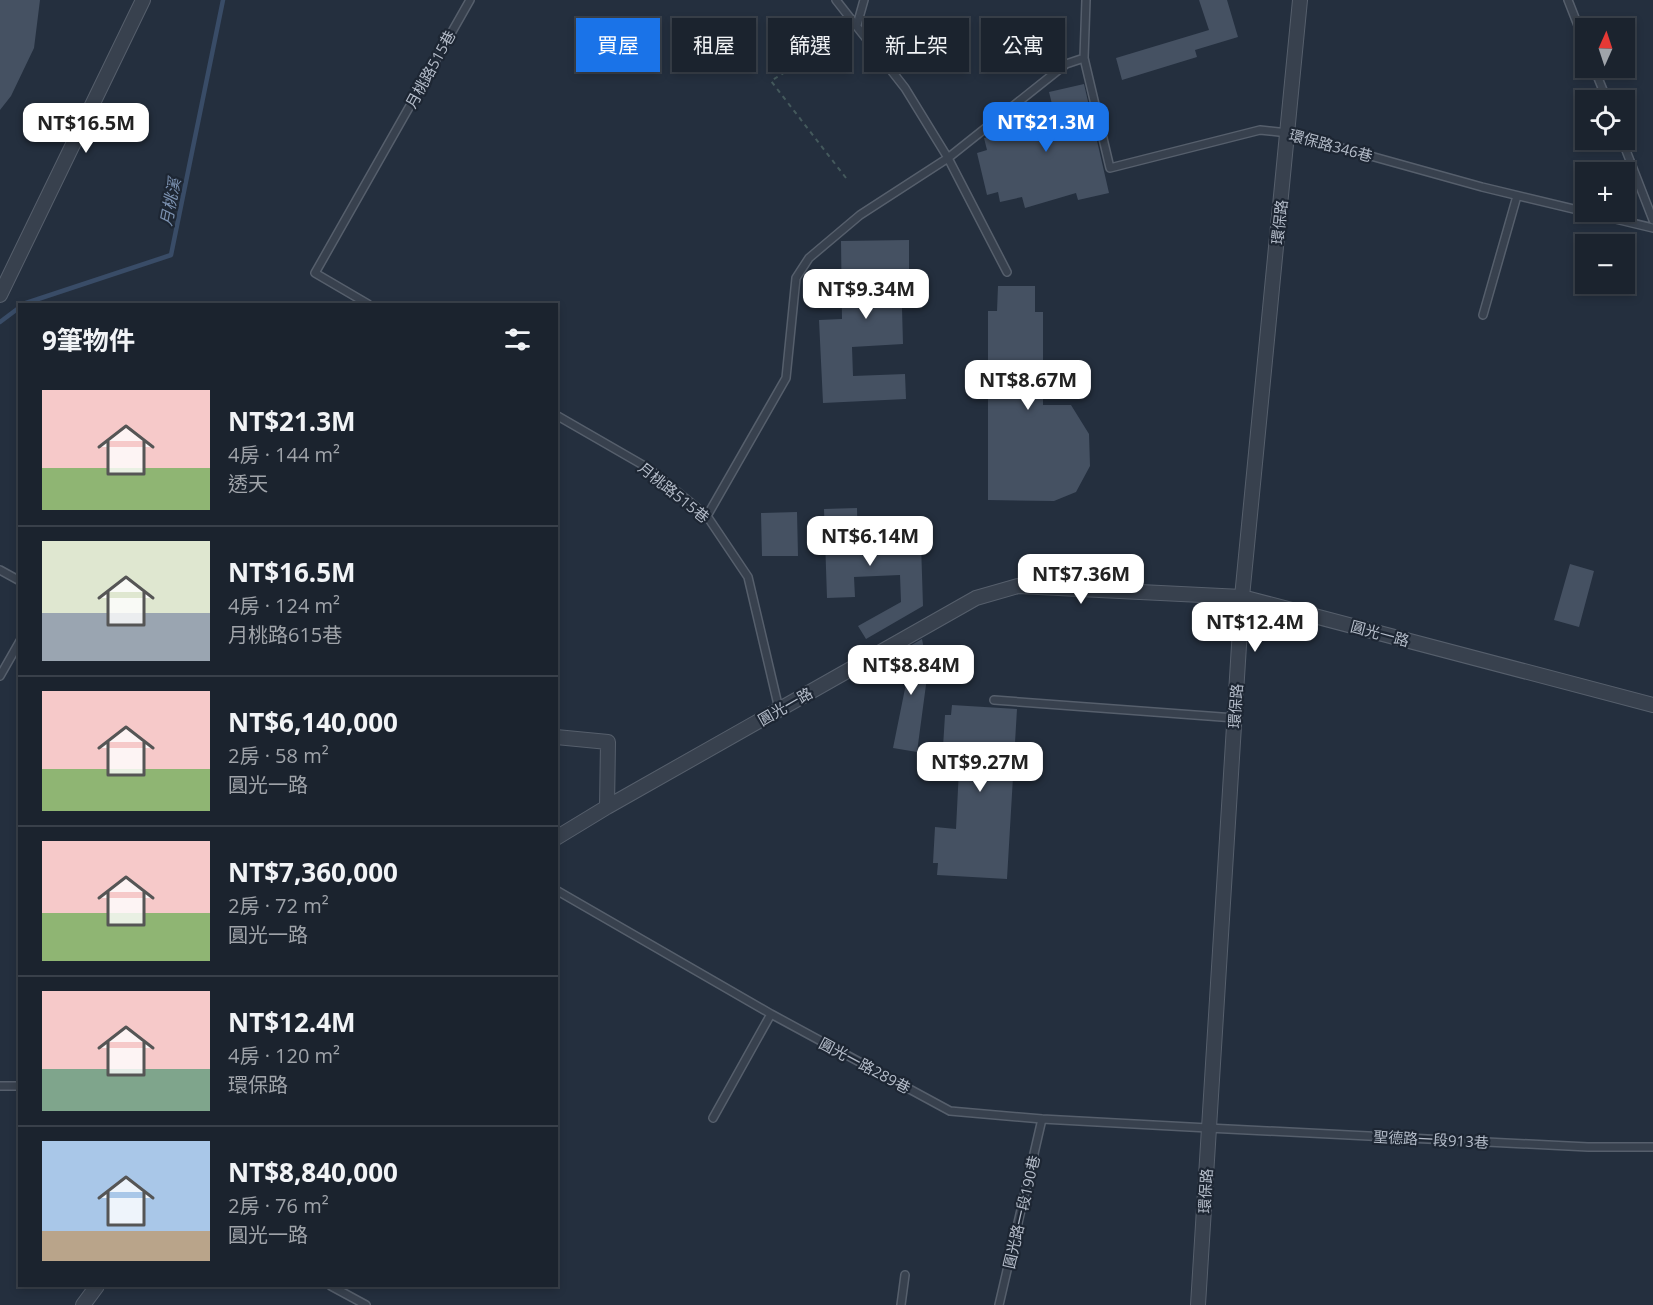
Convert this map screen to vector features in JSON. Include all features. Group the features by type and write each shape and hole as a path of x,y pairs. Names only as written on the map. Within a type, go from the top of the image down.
{"street":[{"path":"0,295 143,0"},
{"name":"環保路","path":"1198,1305 1242,597 1300,0"},
{"name":"圓光一路","path":"558,837 976,598 1018,586 1242,597 1653,705"},
{"path":"558,737 608,742 607,807"},
{"path":"83,1305 96,1287"}],"lane":[{"name":"月桃路515巷","path":"366,303 315,273 470,0"},
{"path":"836,0 905,88 948,158 1007,272"},
{"path":"857,25 864,0"},
{"path":"707,516 786,378 796,278 809,258 860,215 948,158 1066,64 1084,58 1086,0"},
{"path":"1568,0 1575,18"},
{"name":"環保路346巷","path":"1084,58 1110,168 1260,130 1288,133 1517,196 1653,228"},
{"path":"1626,150 1653,220"},
{"path":"1484,315 1517,196"},
{"name":"月桃路515巷","path":"558,416 648,468 707,516 747,577 779,709"},
{"path":"0,570 18,580"},
{"path":"0,676 18,644"},
{"path":"994,700 1234,718"},
{"name":"圓光一路289巷","path":"558,891 771,1014 950,1111 1042,1119 1208,1128"},
{"path":"713,1119 771,1014"},
{"path":"0,1086 18,1086"},
{"name":"圓光路一段190巷","path":"999,1305 1042,1119"},
{"name":"聖德路一段913巷","path":"1208,1128 1588,1147 1653,1147"},
{"path":"901,1305 905,1275"},
{"path":"333,1287 366,1305"}],"path":[{"path":"846,178 771,81 857,25"}],"building":[{"path":"0,0 40,0 34,48 11,96 0,110"},
{"path":"1199,0 1227,0 1238,37 1195,50 1197,57 1122,80 1116,58 1209,30"},
{"path":"1084,84 1109,193 1078,200 1076,193 1025,208 1022,197 1000,202 998,192 987,195 977,153 987,150 984,138 1006,133 1003,121 1011,115 1053,108 1049,92"},
{"path":"909,240 909,308 902,308 903,344 852,347 853,376 905,374 906,399 823,403 819,320 842,319 841,241"},
{"path":"998,286 1035,286 1035,312 1043,312 1043,405 1071,405 1089,434 1090,466 1076,492 1054,501 988,500 988,311 997,311"},
{"path":"857,508 858,545 921,543 923,606 866,639 858,626 901,602 900,575 854,577 855,597 827,598 824,509"},
{"path":"797,512 798,556 762,556 761,513"},
{"path":"1570,564 1594,571 1579,627 1554,620"},
{"path":"922,639 925,655 930,655 917,752 893,748 912,654 884,669 880,663"},
{"path":"952,705 1017,709 1007,879 937,875 938,863 933,863 935,827 956,829 960,749 943,747 945,715 951,715"}],"waterway":[{"name":"月桃溪","path":"26,303 171,255 223,0"},
{"name":"月桃溪","path":"0,322 18,308"}]}
